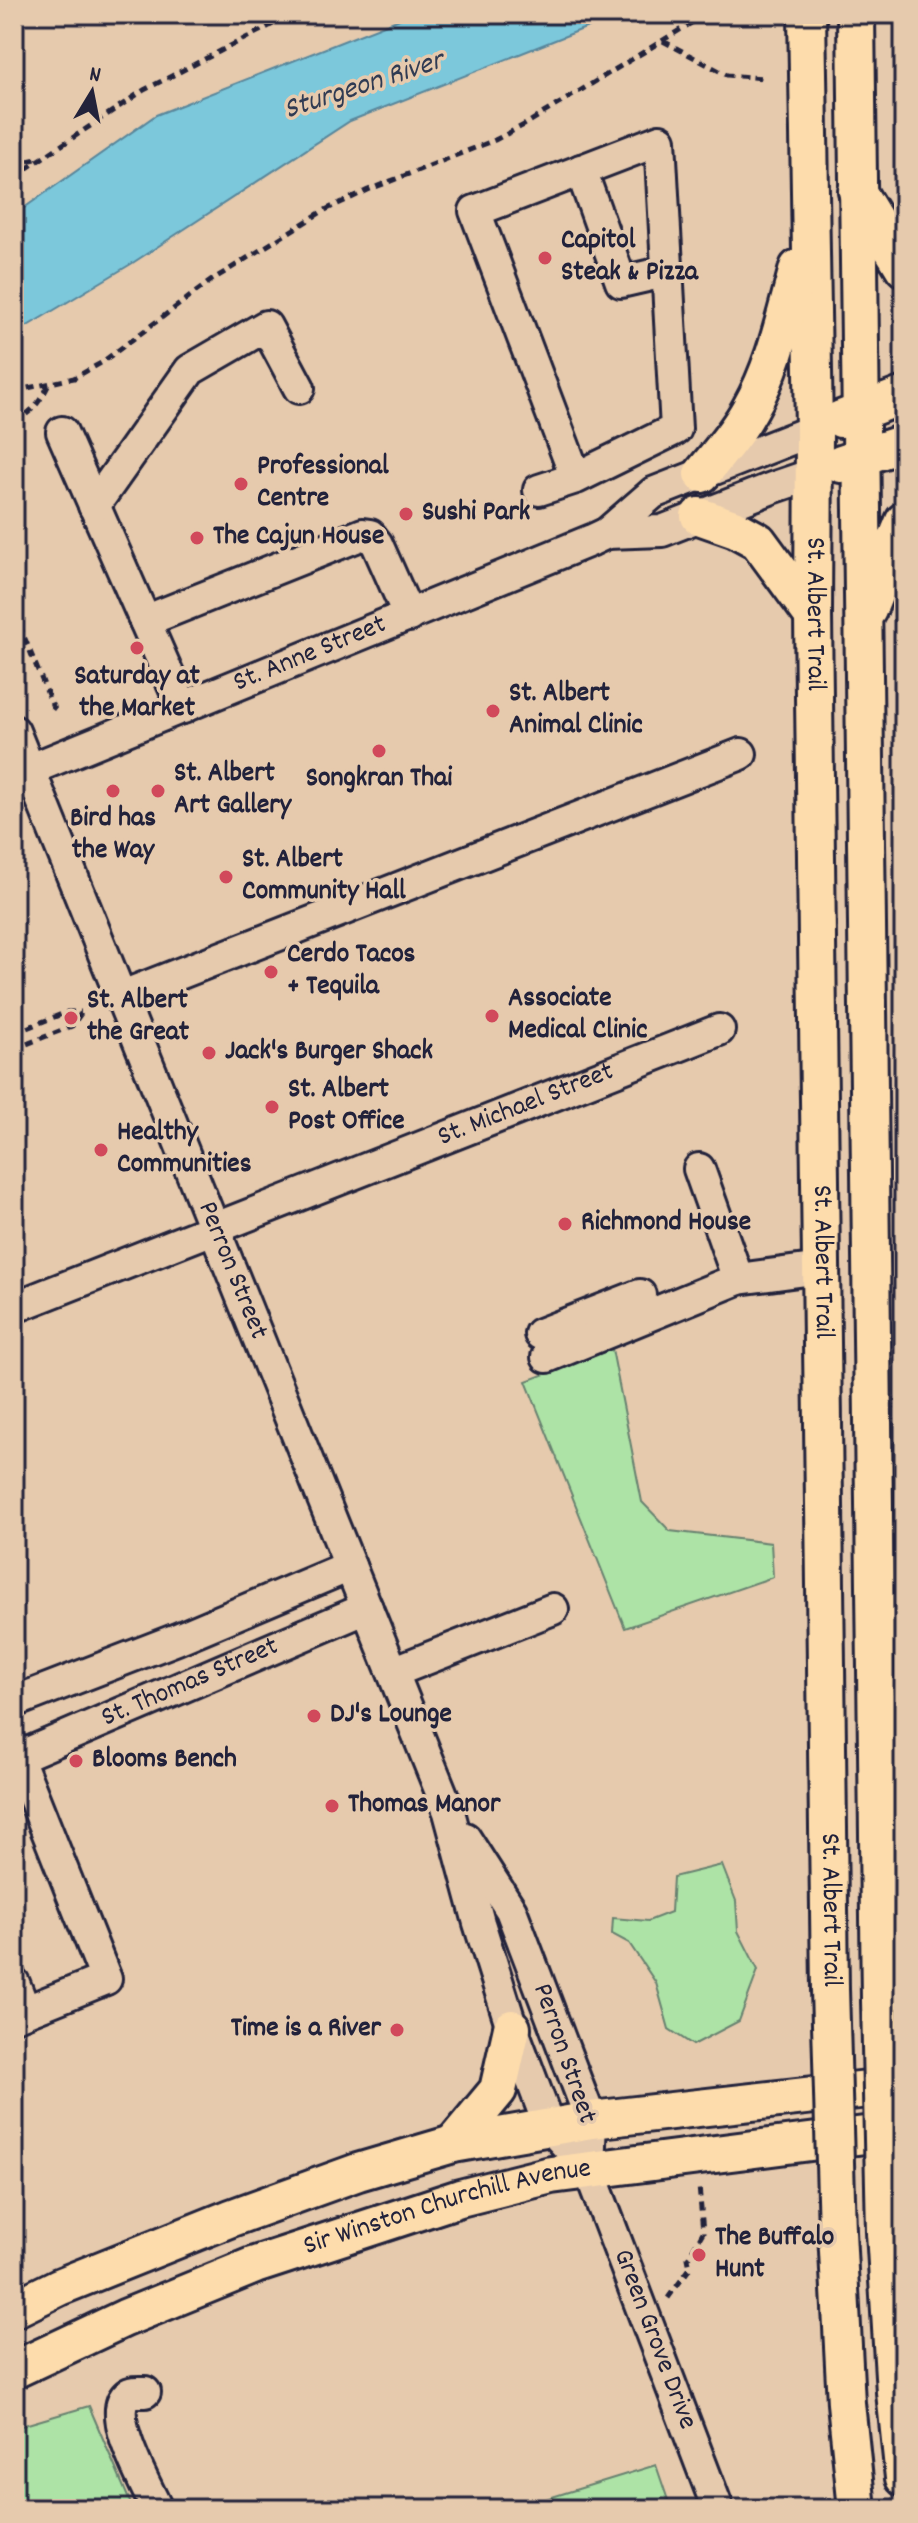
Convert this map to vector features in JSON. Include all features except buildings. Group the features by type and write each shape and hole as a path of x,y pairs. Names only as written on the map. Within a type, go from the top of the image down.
{"main road":[{"name":"St. Albert Trail","path":"856,23 880,2000 885,2232 904,2478"},
{"name":"St. Albert Trail","path":"807,24 830,1989 837,2232 846,2403 857,2509"},
{"path":"857,191 904,268"},
{"path":"702,474 752,407 774,355 808,231"},
{"path":"814,430 904,395"},
{"path":"813,474 904,443"},
{"path":"699,516 736,529 758,541 813,616"},
{"path":"863,622 904,521"},
{"path":"453,2144 498,2090 512,2028"},
{"name":"Sir Winston Churchill Avenue","path":"14,2309 59,2287 231,2218 358,2172 453,2144 591,2120 904,2085"},
{"name":"Sir Winston Churchill Avenue","path":"14,2370 125,2318 270,2260 460,2198 551,2175 904,2130"}],"street":[{"path":"539,490 576,478 676,429 660,140 475,211 576,478"},
{"path":"581,170 621,282 669,271"},
{"path":"94,506 190,370 241,340 266,326 299,388"},
{"name":"St. Anne Street","path":"22,773 607,533 653,493 814,430"},
{"path":"62,432 183,708"},
{"name":"St. Anne Street","path":"607,533 662,531 813,474"},
{"path":"145,621 363,534 370,535 377,544 409,616"},
{"name":"Perron Street","path":"14,731 22,773 120,997 449,1812 512,2028 549,2126 589,2170"},
{"path":"120,997 741,754"},
{"name":"St. Michael Street","path":"20,1305 719,1030"},
{"path":"699,1169 738,1279"},
{"path":"544,1346 586,1328 738,1279 821,1268"},
{"path":"586,1328 640,1295"},
{"name":"St. Thomas Street","path":"14,1702 177,1639 350,1566"},
{"name":"St. Thomas Street","path":"15,1755 367,1608"},
{"path":"393,1672 553,1609"},
{"path":"14,1983 20,2014 106,1979 15,1755"},
{"name":"Perron Street","path":"449,1812 511,1910 591,2120 589,2170"},
{"name":"Green Grove Drive","path":"589,2170 718,2509"},
{"path":"145,2392 130,2393 124,2398 119,2421 157,2509"}],"path":[{"path":"14,177 144,90 293,14"},
{"path":"14,391 74,378 101,363 212,280 323,211 515,130 706,14"},
{"path":"663,41 727,75 763,78"},
{"path":"14,164 42,157"},
{"path":"14,421 37,405 49,384"},
{"path":"14,612 53,707 58,711"},
{"path":"14,1033 67,1012 82,1012 72,1026 14,1049"},
{"path":"668,2298 690,2268 688,2258 703,2232 699,2183"}],"green space":[{"path":"612,1349 642,1502 670,1531 771,1543 773,1577 625,1628 526,1381"},
{"path":"722,1865 736,1901 738,1931 758,1970 739,2021 693,2045 669,2029 656,1983 629,1943 612,1934 613,1918 648,1921 671,1912 673,1877"},
{"path":"89,2406 133,2509 14,2509 14,2428"},
{"path":"656,2465 671,2509 513,2509"}],"water":[{"name":"Sturgeon River","path":"412,14 621,14 350,121 131,264 14,334 14,215 156,115"}],"place":[{"name":"Capitol Steak & Pizza","path":"545,258"},
{"name":"Professional Centre","path":"241,484"},
{"name":"Sushi Park","path":"406,514"},
{"name":"The Cajun House","path":"197,538"},
{"name":"Saturday at the Market","path":"137,648"},
{"name":"St. Albert Animal Clinic","path":"493,711"},
{"name":"Songkran Thai","path":"379,751"},
{"name":"Bird has the Way","path":"113,791"},
{"name":"St. Albert Art Gallery","path":"158,791"},
{"name":"St. Albert Community Hall","path":"226,877"},
{"name":"Cerdo Tacos + Tequila","path":"271,972"},
{"name":"Associate Medical Clinic","path":"492,1016"},
{"name":"St. Albert the Great","path":"71,1018"},
{"name":"Jack's Burger Shack","path":"209,1053"},
{"name":"St. Albert Post Office","path":"272,1107"},
{"name":"Healthy Communities","path":"101,1150"},
{"name":"Richmond House","path":"565,1224"},
{"name":"DJ's Lounge","path":"314,1716"},
{"name":"Blooms Bench","path":"76,1761"},
{"name":"Thomas Manor","path":"332,1806"},
{"name":"Time is a River","path":"397,2030"},
{"name":"The Buffalo Hunt","path":"699,2255"}]}
